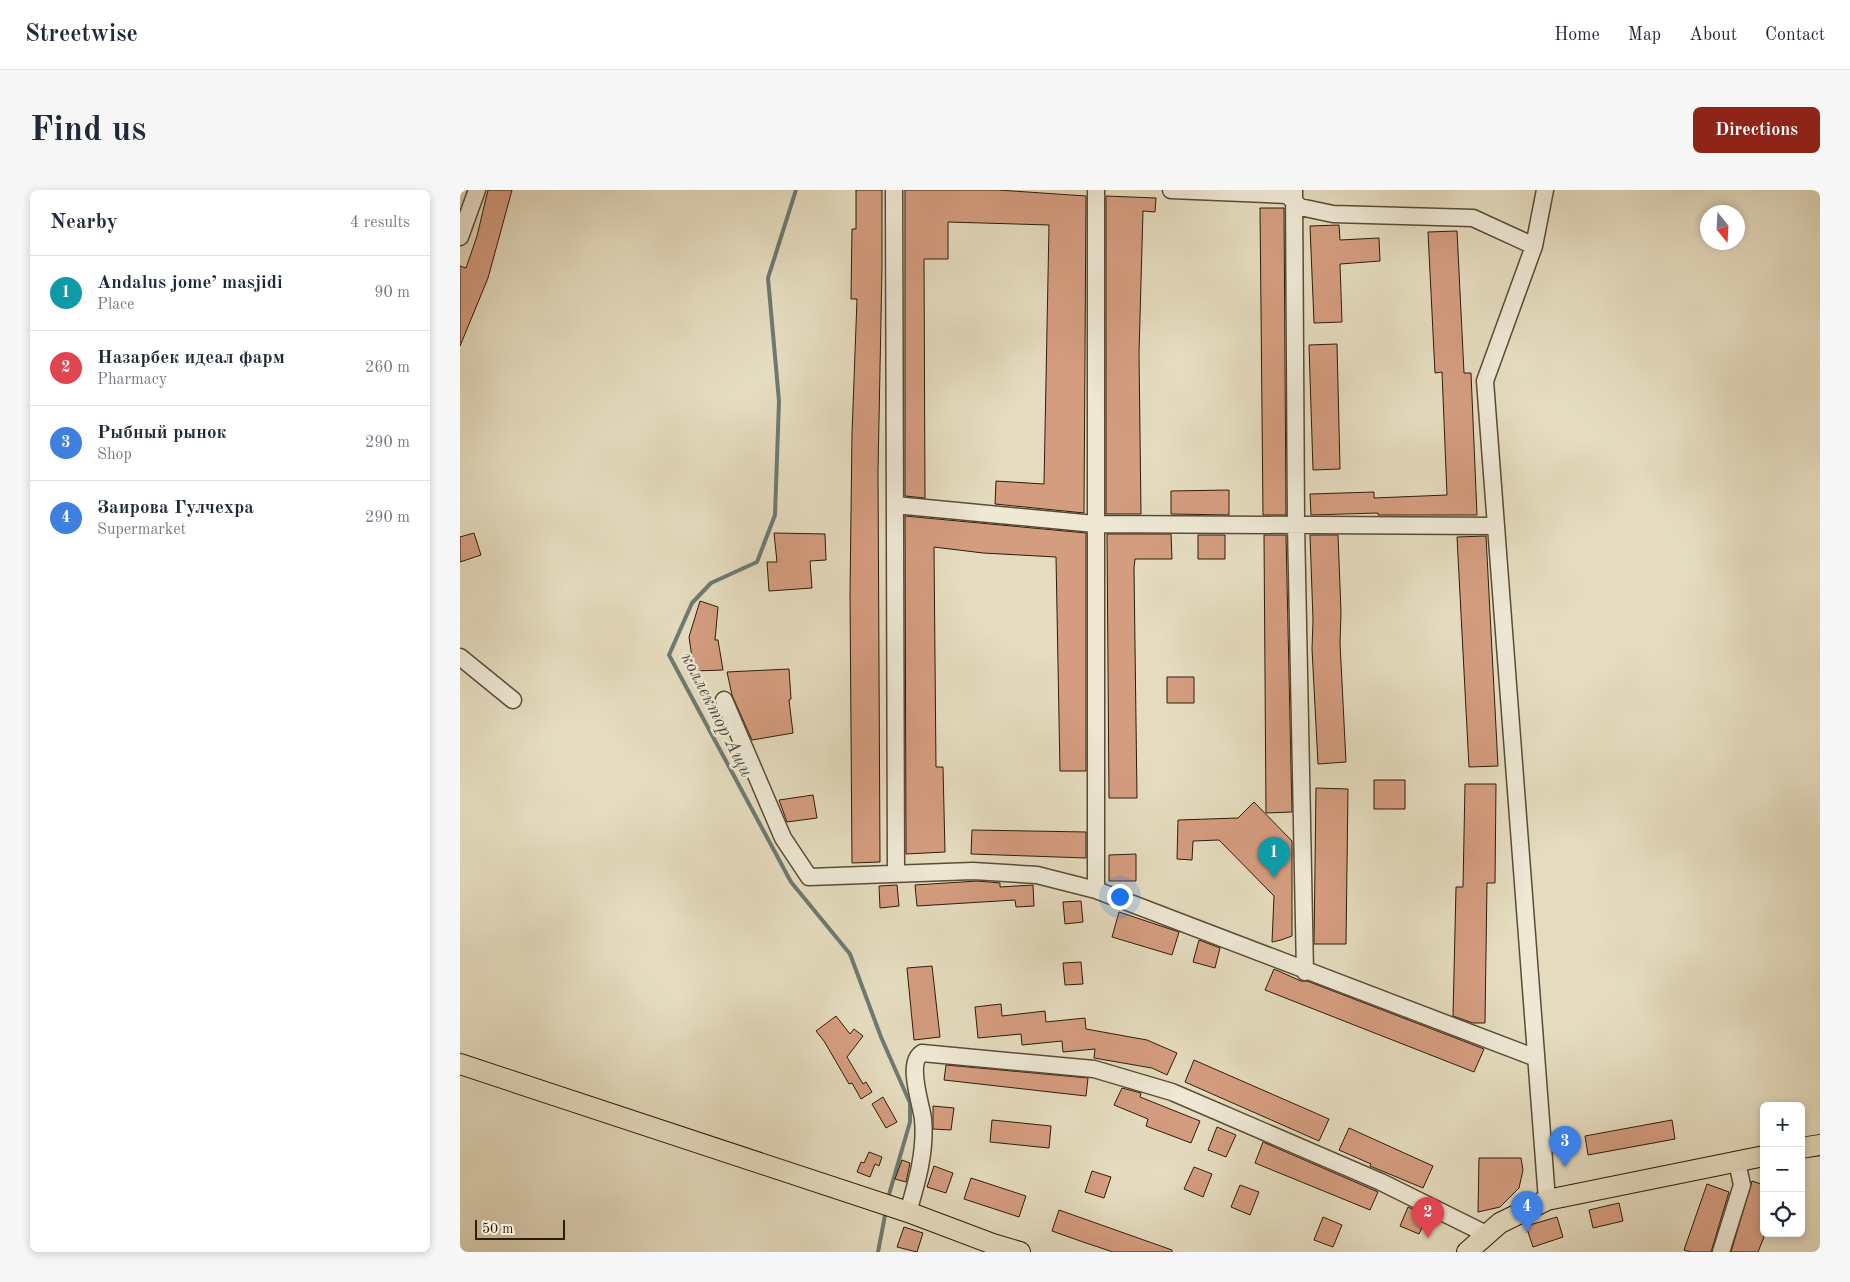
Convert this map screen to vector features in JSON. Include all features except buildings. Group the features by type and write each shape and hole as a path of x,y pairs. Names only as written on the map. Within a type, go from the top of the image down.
{"main road":[{"path":"460,1064 903,1210 989,1248 1020,1252"},
{"path":"1805,1147 1820,1145"},
{"path":"1467,1252 1486,1234 1515,1214 1547,1200 1760,1157"}],"street":[{"path":"460,237 477,190"},
{"path":"894,190 896,874"},
{"path":"1096,190 1096,890"},
{"path":"1171,190 1293,195"},
{"path":"1545,190 1534,246 1485,381 1547,1200"},
{"path":"1293,195 1300,207 1333,214 1473,218 1534,246"},
{"path":"1293,195 1296,524 1305,972"},
{"path":"895,505 1095,524 1496,526"},
{"path":"460,657 513,700"},
{"path":"724,700 783,838 809,877 973,871 1036,875 1096,890 1305,972 1536,1058"},
{"path":"903,1210 918,1178 923,1142 923,1120 916,1088 915,1062 917,1056 922,1053 1094,1069 1172,1092 1382,1182 1486,1234"},
{"path":"1721,1252 1742,1185 1736,1162"}],"waterway":[{"name":"коллектор Ащи","path":"796,190 768,278 779,401 775,515 757,562 711,583 692,603 669,655 791,882 850,954 881,1037 910,1103 910,1122 888,1198"},
{"name":"коллектор Ащи","path":"878,1252 886,1210"}],"place":[{"name":"Andalus jome’ masjidi","path":"1274,878"},
{"name":"Рыбный рынок","path":"1565,1167"},
{"name":"Заирова Гулчехра","path":"1527,1232"},
{"name":"Назарбек идеал фарм","path":"1428,1238"}]}
